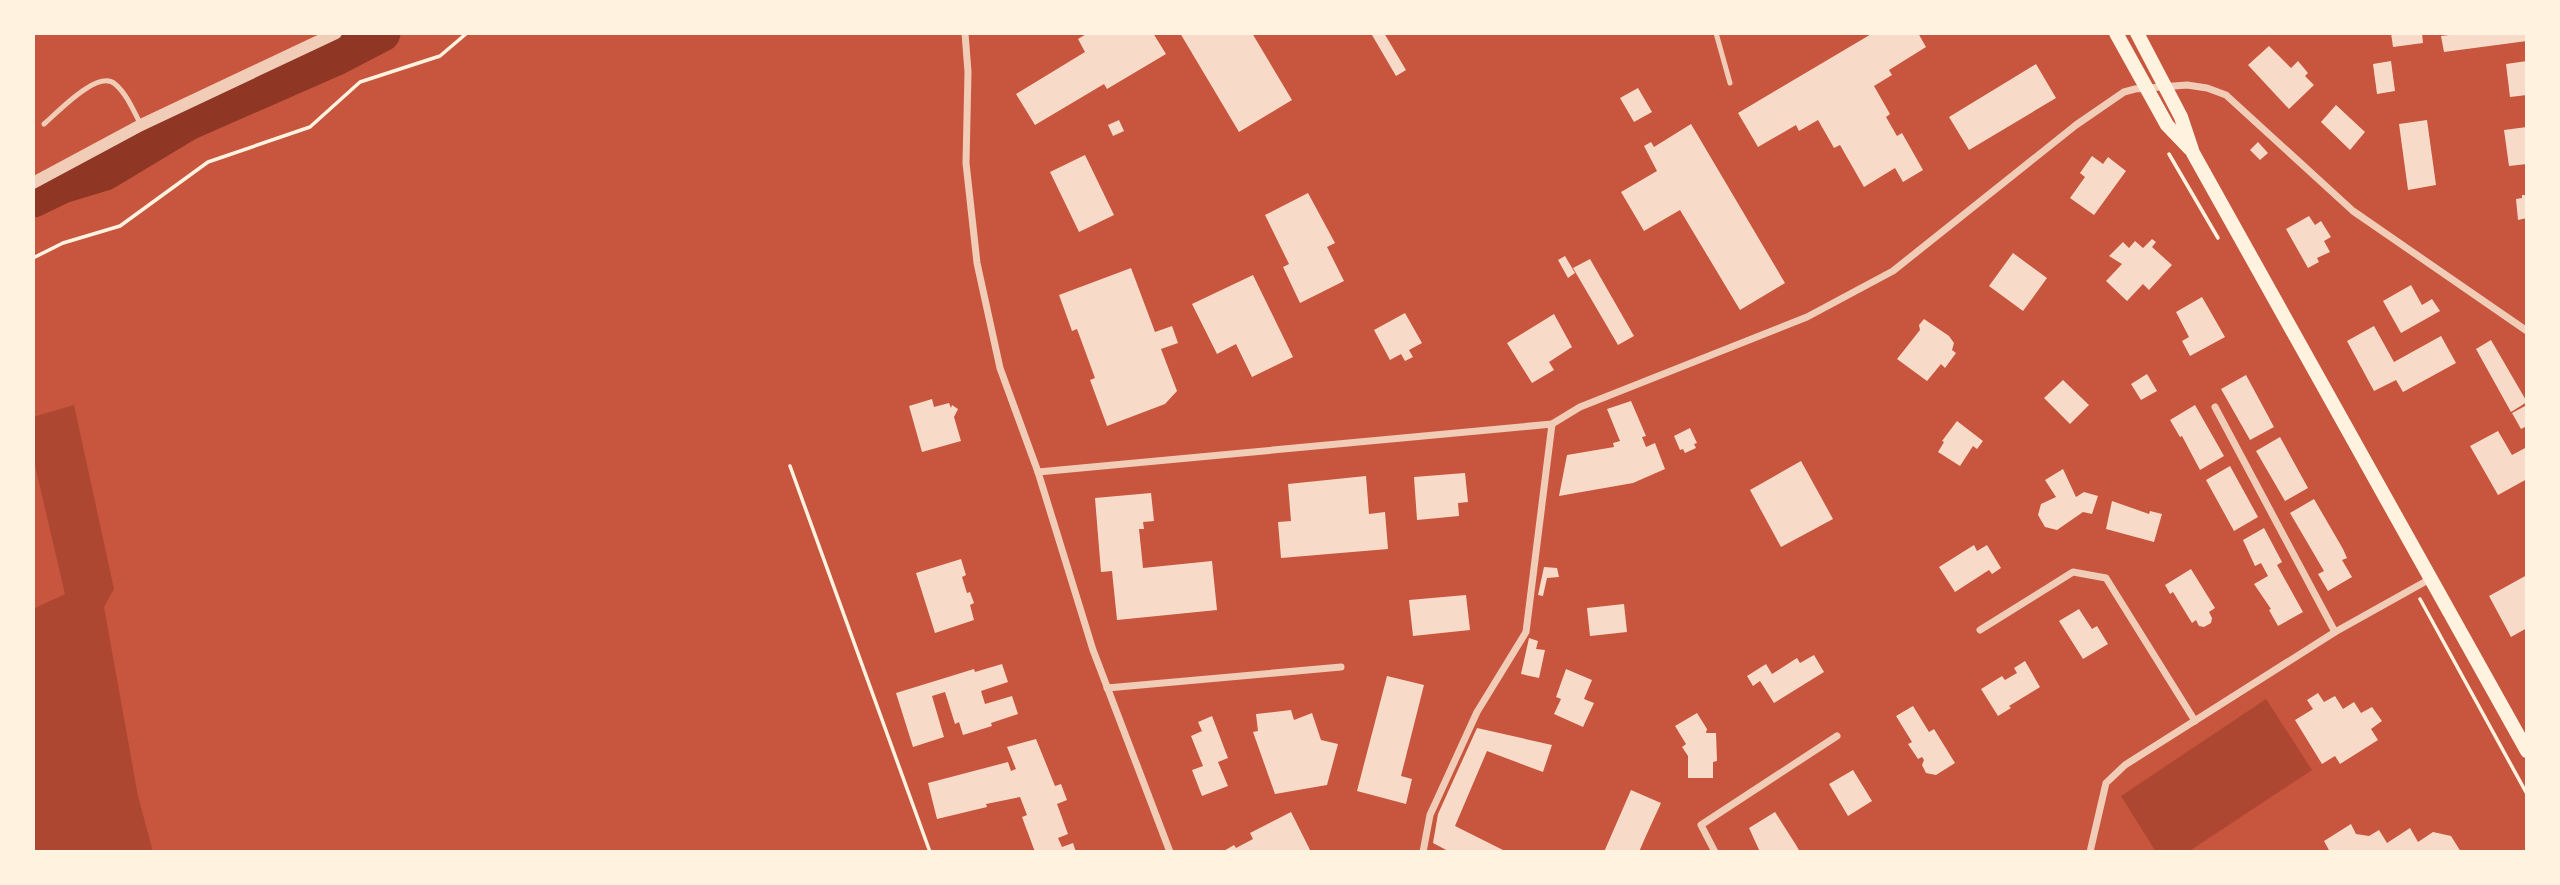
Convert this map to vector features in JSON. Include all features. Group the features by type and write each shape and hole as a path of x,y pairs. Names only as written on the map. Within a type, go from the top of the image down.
{"main road":[{"path":"2116,33 2167,125 2193,153"},
{"path":"2137,33 2181,117 2193,153 2527,751"}],"street":[{"path":"33,183 141,125 336,33"},
{"path":"965,33 968,72 966,163 977,263 1000,368 1038,472 1107,688 1170,852"},
{"path":"1038,472 1552,424 1580,407 1807,317 1893,271 2076,125 2124,92 2165,86 2207,88 2226,94 2353,211 2527,331"},
{"path":"2215,407 2335,632"},
{"path":"1423,852 1430,815 1477,712 1526,632 1552,424"},
{"path":"1980,630 2073,572 2106,578 2195,721"},
{"path":"2090,852 2106,783 2125,765 2335,632 2431,578"},
{"path":"1107,688 1341,667"},
{"path":"1715,852 1700,825 1837,736"}],"lane":[{"path":"1716,33 1730,83"},
{"path":"44,124 89,86 103,79 113,81 141,125"}],"path":[{"path":"33,258 63,243 120,226 208,162 310,127 360,82 440,55 467,33"},
{"path":"2168,151 2224,247"},
{"path":"790,466 930,852"},
{"path":"2414,588 2527,794"}],"shaded area":[{"path":"366,33 385,33 299,82 274,92 242,98 172,131 139,152 123,169 108,179 58,192 33,204 33,194 61,179 102,169 148,133 234,92 286,77 322,60"},
{"path":"74,405 114,589 104,607 138,796 153,852 33,852 33,609 65,594 33,457 33,417"},
{"path":"2266,699 2312,770 2188,852 2156,852 2121,796"}],"building":[{"path":"1088,33 1153,33 1166,54 1107,89 1104,84 1035,125 1016,94 1085,52 1078,39"},
{"path":"1180,33 1252,33 1292,100 1239,132"},
{"path":"1384,33 1406,70 1396,76 1372,35"},
{"path":"1873,33 1918,33 1926,47 1889,70 1892,75 1874,86 1890,114 1886,117 1897,136 1902,133 1923,170 1903,182 1895,168 1864,187 1840,145 1834,148 1818,120 1799,131 1796,125 1758,147 1738,113"},
{"path":"2391,33 2422,33 2423,43 2393,47"},
{"path":"2464,33 2527,33 2527,41 2444,52 2441,36"},
{"path":"2269,46 2291,68 2298,61 2308,73 2305,76 2314,85 2289,109 2248,65"},
{"path":"2391,61 2395,91 2377,94 2373,64"},
{"path":"2527,61 2527,95 2510,97 2506,64"},
{"path":"2036,64 2056,98 1969,150 1949,117"},
{"path":"1638,88 1652,112 1634,122 1620,98"},
{"path":"2336,105 2365,132 2350,150 2321,122"},
{"path":"1119,120 1124,131 1113,136 1108,125"},
{"path":"2427,120 2436,185 2408,190 2399,124"},
{"path":"1691,124 1785,283 1740,310 1680,210 1644,231 1621,192 1657,171 1644,146 1651,142 1654,147"},
{"path":"2527,127 2527,164 2509,166 2504,130"},
{"path":"2258,142 2268,153 2260,160 2250,150"},
{"path":"1085,155 1114,215 1079,232 1050,172"},
{"path":"2092,156 2103,164 2108,157 2126,171 2094,215 2070,198 2085,177 2080,173"},
{"path":"1308,193 1335,243 1327,247 1344,281 1300,303 1283,267 1289,264 1265,215"},
{"path":"2522,195 2527,195 2527,218 2518,220 2516,199 2522,198"},
{"path":"2309,216 2315,225 2321,221 2331,237 2324,241 2330,252 2317,258 2319,262 2308,268 2286,229"},
{"path":"2152,239 2156,242 2152,247 2172,265 2149,290 2143,284 2127,301 2106,281 2122,264 2109,256 2123,242 2129,248 2135,241 2143,248"},
{"path":"2013,253 2047,278 2023,311 1989,286"},
{"path":"1565,256 1575,273 1568,278 1558,260"},
{"path":"1590,259 1634,336 1618,345 1573,268"},
{"path":"1131,268 1155,332 1172,326 1178,343 1161,349 1177,391 1165,404 1107,426 1090,380 1095,378 1077,329 1072,331 1059,295"},
{"path":"1253,275 1293,357 1252,377 1236,344 1217,354 1192,304"},
{"path":"2411,285 2422,305 2432,299 2440,311 2401,333 2383,301"},
{"path":"2202,297 2225,337 2190,356 2182,341 2189,337 2176,312"},
{"path":"1405,313 1422,343 1409,350 1413,357 1405,361 1401,354 1390,360 1374,330"},
{"path":"1554,314 1572,347 1549,362 1554,370 1532,383 1507,343"},
{"path":"1924,319 1949,336 1954,343 1952,350 1956,353 1945,368 1941,364 1927,381 1897,359 1920,330 1919,325"},
{"path":"2374,326 2394,362 2441,336 2456,363 2403,392 2396,380 2374,391 2347,341"},
{"path":"2491,340 2527,402 2511,412 2476,349"},
{"path":"2147,374 2157,391 2141,400 2131,384"},
{"path":"2246,375 2274,427 2250,440 2221,389"},
{"path":"2063,380 2089,405 2070,424 2044,398"},
{"path":"932,399 934,407 949,403 951,408 952,405 958,409 954,417 961,441 922,452 909,406"},
{"path":"1631,401 1646,436 1642,437 1646,447 1655,443 1665,469 1633,483 1559,496 1567,455 1614,447 1613,443 1620,441 1607,409"},
{"path":"2195,405 2224,456 2200,470 2170,420"},
{"path":"2527,405 2527,426 2521,429 2512,413"},
{"path":"1957,421 1983,441 1977,449 1973,446 1960,466 1938,452 1944,442 1942,441"},
{"path":"1690,428 1697,443 1694,444 1696,448 1685,453 1683,449 1680,450 1674,436"},
{"path":"2498,431 2512,455 2527,447 2527,479 2498,495 2470,446"},
{"path":"2280,437 2308,488 2285,501 2256,451"},
{"path":"1801,461 1833,519 1781,547 1750,490"},
{"path":"2230,466 2258,517 2234,531 2206,480"},
{"path":"2063,469 2076,497 2084,492 2098,496 2092,514 2083,512 2057,530 2045,527 2038,515 2041,504 2056,497 2045,480"},
{"path":"1465,473 1468,502 1458,503 1459,516 1417,520 1414,477"},
{"path":"1366,476 1369,514 1385,512 1388,549 1281,558 1278,522 1291,521 1288,484"},
{"path":"1151,493 1154,521 1143,522 1144,529 1139,529 1143,568 1212,561 1217,610 1117,620 1112,571 1101,572 1095,498"},
{"path":"2314,499 2343,549 2347,558 2342,560 2352,577 2328,591 2318,574 2324,571 2290,513"},
{"path":"2112,501 2149,514 2150,511 2162,514 2154,542 2106,529"},
{"path":"2264,528 2282,562 2277,565 2303,612 2278,626 2269,610 2271,609 2254,584 2268,576 2261,563 2255,566 2243,540"},
{"path":"1974,545 1977,551 1987,545 2001,568 1992,574 1989,570 1955,592 1939,567"},
{"path":"961,559 966,575 962,577 967,593 970,592 974,603 970,605 974,620 935,633 916,573"},
{"path":"1544,567 1557,568 1559,577 1547,578 1543,596 1538,595"},
{"path":"2191,569 2215,608 2209,612 2211,623 2204,627 2199,626 2196,620 2192,623 2173,592 2170,594 2165,585"},
{"path":"2527,575 2527,628 2511,637 2489,596"},
{"path":"1466,595 1470,630 1413,636 1409,600"},
{"path":"1624,604 1627,632 1590,636 1587,608"},
{"path":"2079,609 2092,629 2097,626 2108,644 2083,659 2059,621"},
{"path":"1529,638 1538,641 1536,649 1545,650 1539,678 1521,674"},
{"path":"1814,655 1824,672 1774,703 1760,681 1753,686 1747,676 1766,664 1772,674 1797,658 1800,663"},
{"path":"2025,661 2040,687 1998,716 1981,689 2002,676 2005,680 2017,673 2014,668"},
{"path":"1002,664 1008,682 981,691 985,704 1012,696 1018,714 963,735 959,722 955,724 945,692 932,696 944,737 913,747 896,693 974,669 975,672"},
{"path":"1566,669 1592,680 1584,699 1594,703 1583,727 1554,714 1561,699 1556,697"},
{"path":"1387,676 1424,685 1401,776 1412,779 1406,804 1357,791"},
{"path":"2318,693 2324,702 2335,696 2343,709 2354,702 2361,713 2372,707 2382,721 2371,729 2378,740 2340,764 2335,756 2322,764 2295,720 2313,709 2307,700"},
{"path":"1913,706 1929,732 1934,729 1955,763 1936,775 1926,773 1922,765 1924,760 1922,757 1918,759 1908,744 1912,742 1896,716"},
{"path":"1291,710 1294,720 1312,713 1321,740 1338,744 1327,785 1275,794 1253,732 1258,731 1256,714"},
{"path":"1697,713 1707,729 1706,733 1716,733 1717,761 1713,762 1713,778 1688,778 1688,756 1682,747 1686,744 1675,726"},
{"path":"1212,716 1228,758 1218,762 1228,786 1202,796 1192,770 1203,766 1191,736 1202,731 1198,722"},
{"path":"1477,728 1552,745 1543,772 1487,751 1455,826 1507,852 1450,852 1433,843 1438,814"},
{"path":"1036,739 1055,786 1061,784 1067,800 1057,804 1068,834 1058,838 1062,847 1073,843 1076,852 1035,852 1022,817 1027,815 1020,797 937,819 928,783 1008,762 1011,771 1016,769 1007,747"},
{"path":"1853,770 1872,801 1848,816 1829,784"},
{"path":"1631,790 1661,803 1639,852 1604,852"},
{"path":"1291,812 1311,852 1222,852 1253,839 1250,833"},
{"path":"1775,812 1800,852 1760,852 1749,828"},
{"path":"2351,824 2356,834 2369,836 2379,830 2387,843 2410,828 2418,842 2433,832 2451,836 2461,852 2330,852 2324,841"}],"waterway":[{"path":"33,199 62,185 105,172 188,122 336,57 382,33"}]}
